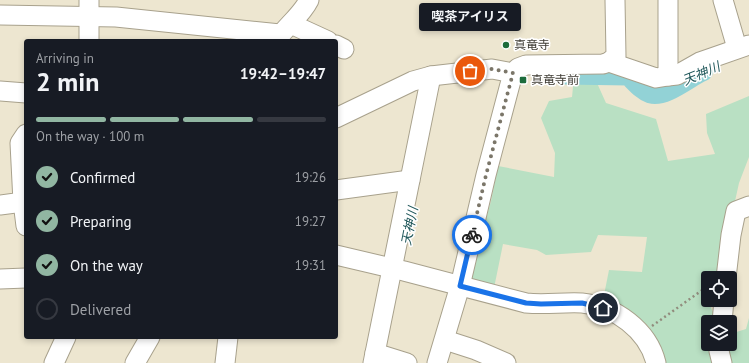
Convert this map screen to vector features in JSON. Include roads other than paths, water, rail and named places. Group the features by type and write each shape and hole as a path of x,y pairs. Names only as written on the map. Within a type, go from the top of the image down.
{"street":[{"path":"282,33 304,10 309,0"},
{"path":"437,363 460,286 486,175 513,73 518,68 526,65 603,64 609,62 616,56 615,0"},
{"path":"668,0 668,76"},
{"path":"609,62 656,78 677,75 700,62 743,46 723,0"},
{"path":"89,8 89,39"},
{"path":"0,15 89,8 182,23 282,33 309,39"},
{"path":"338,117 414,81 431,76 492,69 513,73"},
{"path":"407,363 379,357 397,269 410,180 431,76"},
{"path":"0,91 24,92"},
{"path":"0,205 24,202 20,143 24,137"},
{"path":"338,190 410,180"},
{"path":"727,271 731,235 736,211 749,206"},
{"path":"338,255 397,269 526,303 582,303 593,305 617,314 642,333 651,346 656,363"},
{"path":"0,279 24,278"},
{"path":"54,363 65,339"},
{"path":"135,363 149,339"},
{"path":"225,363 228,339"},
{"path":"445,340 476,350 506,363"},
{"path":"719,351 722,363"}],"waterway":[{"name":"天神川","path":"564,73 629,74 645,89 651,92 657,92 670,88 702,70"}],"place":[{"name":"真竜寺","path":"506,45"},
{"name":"喫茶アイリス","path":"470,71"},
{"name":"真竜寺前","path":"523,80"}]}
